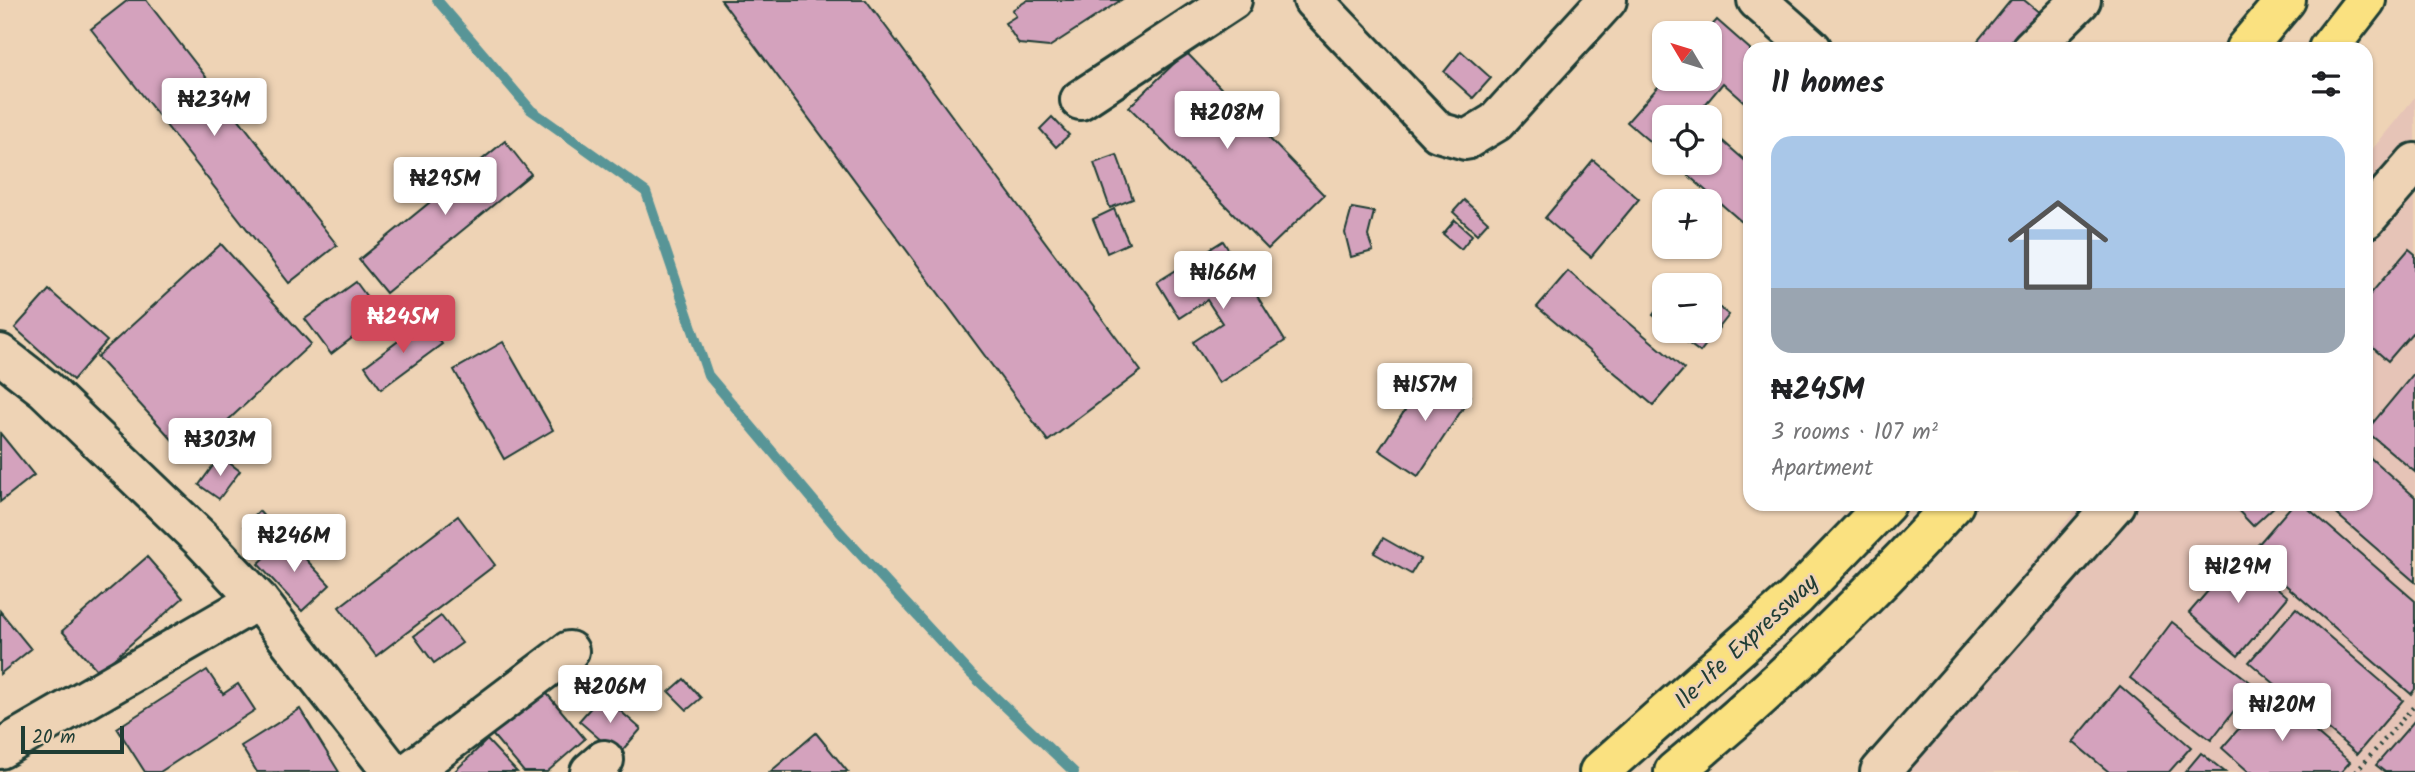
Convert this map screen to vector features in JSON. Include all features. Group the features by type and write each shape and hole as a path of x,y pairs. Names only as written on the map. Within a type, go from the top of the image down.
{"highway":[{"path":"2251,42 2286,0"},
{"path":"2334,42 2367,0"},
{"name":"Ile-Ife Expressway","path":"1599,772 1796,597 1879,511"},
{"name":"Ile-Ife Expressway","path":"1674,772 1811,650 1903,560 1948,511"}],"street":[{"path":"1080,100 1232,0"},
{"path":"1312,0 1438,132 1466,140 1496,122 1606,0"},
{"path":"1757,0 1804,42"},
{"path":"2038,42 2081,0"},
{"path":"2373,211 2415,163"},
{"path":"0,354 45,389 202,540 258,600 392,772"},
{"path":"1880,772 2109,511"},
{"path":"0,749 258,600"},
{"path":"409,772 569,651"}],"path":[{"path":"2356,772 2415,705"}],"shaded area":[{"path":"2415,97 2415,772 1860,772 2075,511 2373,511 2373,148"}],"building":[{"path":"128,0 146,0 337,245 289,283 91,29"},
{"path":"721,0 866,0 1141,371 1048,441"},
{"path":"1028,0 1121,0 1049,47 1019,44 1005,23 1016,16 1012,10"},
{"path":"2011,0 2024,0 2057,27 2044,42 1977,42"},
{"path":"1722,24 1743,43 1743,101 1723,83"},
{"path":"1461,51 1491,78 1473,98 1444,72"},
{"path":"1186,52 1324,195 1268,249 1129,107"},
{"path":"1654,91 1716,91 1705,105 1652,105 1652,144 1627,122"},
{"path":"1052,117 1069,135 1056,147 1040,129"},
{"path":"1722,140 1743,159 1743,223 1722,205 1722,189 1704,189 1688,175 1722,175"},
{"path":"505,141 531,174 386,293 359,260"},
{"path":"1117,155 1133,199 1110,208 1094,163"},
{"path":"1593,160 1639,199 1591,257 1545,218"},
{"path":"1464,200 1488,222 1477,234 1453,212"},
{"path":"1352,208 1374,212 1368,236 1373,251 1351,257 1345,233"},
{"path":"1114,209 1129,243 1107,253 1093,219"},
{"path":"1455,220 1472,235 1461,249 1443,234"},
{"path":"1223,241 1285,341 1219,383 1193,342 1222,323 1207,300 1179,318 1157,282"},
{"path":"221,244 311,344 188,457 97,357"},
{"path":"2409,249 2415,254 2415,336 2412,333 2388,361 2373,348 2373,291"},
{"path":"1568,271 1684,369 1653,405 1537,307"},
{"path":"356,282 381,316 331,354 305,319"},
{"path":"49,290 107,341 73,380 15,328"},
{"path":"1722,309 1729,315 1722,324"},
{"path":"425,321 442,344 381,389 365,366"},
{"path":"503,342 553,430 504,459 454,370"},
{"path":"1688,343 1707,343 1700,352"},
{"path":"1432,369 1471,396 1418,476 1379,450"},
{"path":"2415,372 2415,472 2373,437 2373,423"},
{"path":"0,433 34,475 0,502"},
{"path":"220,456 240,471 219,499 199,485"},
{"path":"2373,460 2415,497 2415,582 2333,511 2373,511"},
{"path":"259,511 274,528 259,543 244,526"},
{"path":"2239,511 2269,511 2253,526"},
{"path":"2287,511 2311,511 2415,601 2415,689 2411,694 2250,554"},
{"path":"458,516 495,565 376,656 339,607"},
{"path":"286,538 330,585 302,611 258,564"},
{"path":"1383,538 1420,559 1411,574 1374,553"},
{"path":"2239,555 2288,597 2238,656 2189,613"},
{"path":"147,557 183,598 99,672 62,631"},
{"path":"2296,608 2403,700 2357,754 2249,662"},
{"path":"0,611 31,649 0,674"},
{"path":"441,616 462,643 434,663 414,636"},
{"path":"2172,622 2254,685 2211,740 2130,678"},
{"path":"207,670 223,694 238,684 255,710 160,772 145,772 117,728"},
{"path":"684,679 701,698 687,710 669,692"},
{"path":"2120,686 2191,747 2169,772 2109,772 2073,742"},
{"path":"543,689 585,739 547,772 524,772 491,733"},
{"path":"2270,693 2350,762 2341,772 2249,772 2222,748"},
{"path":"602,695 641,729 618,755 579,721"},
{"path":"300,709 339,772 257,772 241,746"},
{"path":"2415,720 2415,772 2385,772 2376,765"},
{"path":"816,733 848,772 770,772"},
{"path":"487,740 517,772 454,772"},
{"path":"2201,753 2225,772 2185,772"}],"waterway":[{"path":"437,0 531,110 646,192 708,375 840,532 970,673 1074,772"}]}
